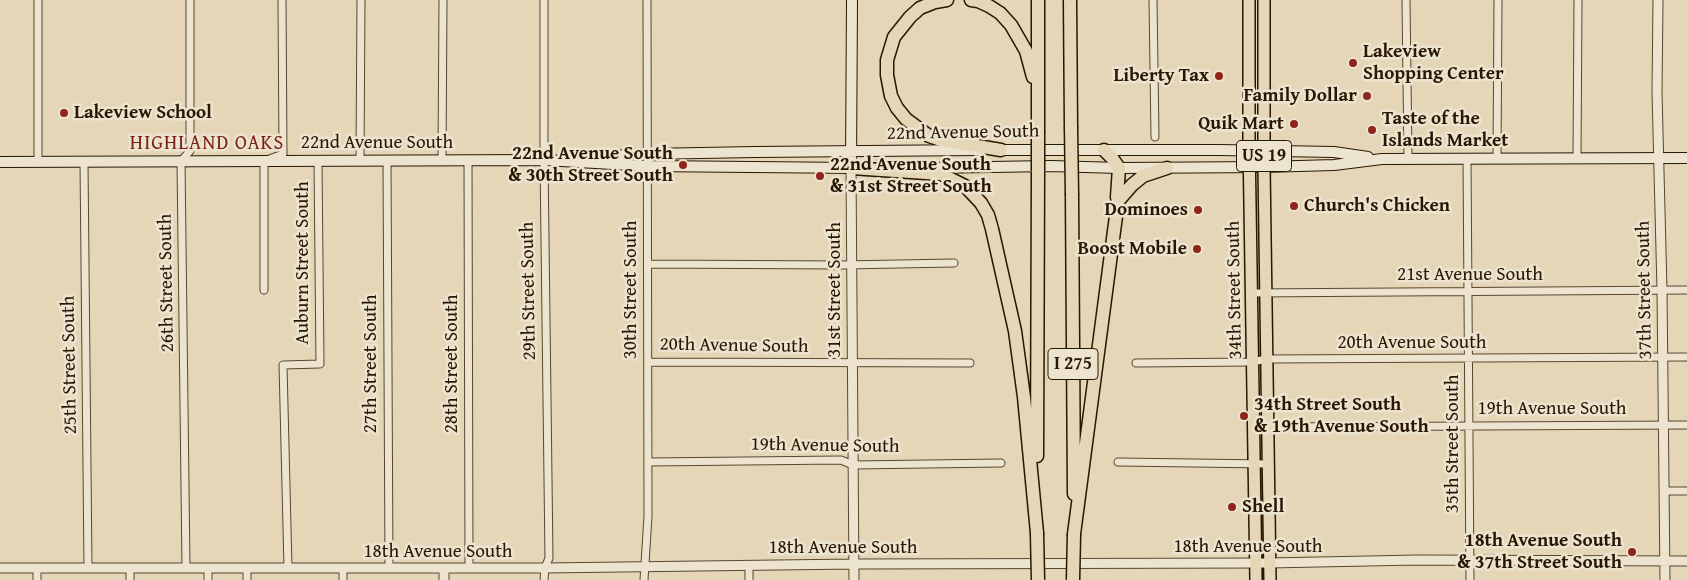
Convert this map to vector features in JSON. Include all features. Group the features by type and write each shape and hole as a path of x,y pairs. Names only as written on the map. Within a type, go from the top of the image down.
{"highway":[{"path":"948,0 935,2 920,8 894,36 887,60 887,75 891,96 897,108 906,119 929,136 941,140 1001,150"},
{"path":"971,0 989,6 1011,25 1026,51 1038,92"},
{"name":"I 275","path":"1038,0 1038,580"},
{"name":"I 275","path":"1070,0 1073,580"},
{"name":"34th Street South","path":"1249,0 1256,580"},
{"name":"34th Street South","path":"1264,0 1264,167 1270,580"},
{"path":"1074,534 1118,201 1116,197 1119,168 1104,150"},
{"path":"851,168 942,174 965,186 981,203 988,215 995,238 1015,331 1024,397 1037,533"},
{"path":"1118,201 1143,176 1166,168"}],"main road":[{"name":"31st Street South","path":"851,168 852,0"},
{"name":"22nd Avenue South","path":"0,162 544,160 648,154 1001,150 1334,152 1382,159"},
{"name":"22nd Avenue South","path":"544,160 648,166 851,168 1051,166 1166,168 1334,165 1408,158 1687,158"}],"street":[{"path":"38,0 38,162"},
{"name":"26th Street South","path":"186,568 181,161 190,151 190,0"},
{"path":"264,290 264,161 282,154 282,0"},
{"path":"360,161 361,0"},
{"path":"442,160 443,0"},
{"name":"29th Street South","path":"544,0 549,550 544,580"},
{"name":"30th Street South","path":"644,580 648,516 647,0"},
{"path":"1153,0 1155,137"},
{"path":"1406,0 1408,158"},
{"path":"1497,158 1498,0"},
{"path":"1578,0 1578,158"},
{"name":"37th Street South","path":"1658,0 1665,580"},
{"name":"35th Street South","path":"1467,158 1470,580"},
{"name":"28th Street South","path":"468,160 469,568"},
{"name":"Auburn Street South","path":"288,568 283,365 320,364 318,161"},
{"name":"27th Street South","path":"387,161 389,568"},
{"name":"25th Street South","path":"84,162 88,568"},
{"name":"31st Street South","path":"851,168 854,580"},
{"path":"648,264 853,265 954,263"},
{"name":"21st Avenue South","path":"1252,293 1687,290"},
{"name":"20th Avenue South","path":"1136,363 1253,362 1266,359 1687,357"},
{"name":"20th Avenue South","path":"648,362 970,363"},
{"name":"19th Avenue South","path":"1267,427 1687,425"},
{"name":"19th Avenue South","path":"648,462 841,460 853,465 1001,463"},
{"path":"1118,462 1268,464"},
{"path":"1664,491 1687,491"},
{"name":"18th Avenue South","path":"0,568 545,568 1470,560 1687,561"},
{"path":"749,565 749,580"},
{"path":"37,568 38,580"},
{"path":"130,568 130,580"},
{"path":"208,568 208,580"},
{"path":"247,568 247,580"},
{"path":"343,568 343,580"},
{"path":"444,568 444,580"}],"place":[{"name":"Lakeview Shopping Center","path":"1353,63"},
{"name":"Liberty Tax","path":"1219,76"},
{"name":"Family Dollar","path":"1367,96"},
{"name":"Lakeview School","path":"64,113"},
{"name":"Quik Mart","path":"1294,124"},
{"name":"Taste of the Islands Market","path":"1372,130"},
{"name":"22nd Avenue South & 30th Street South","path":"683,165"},
{"name":"22nd Avenue South & 31st Street South","path":"820,176"},
{"name":"Church's Chicken","path":"1294,206"},
{"name":"Dominoes","path":"1198,210"},
{"name":"Boost Mobile","path":"1197,249"},
{"name":"34th Street South & 19th Avenue South","path":"1244,416"},
{"name":"Shell","path":"1232,507"},
{"name":"18th Avenue South & 37th Street South","path":"1632,552"}],"district":[{"name":"HIGHLAND OAKS","path":"207,144"}]}
